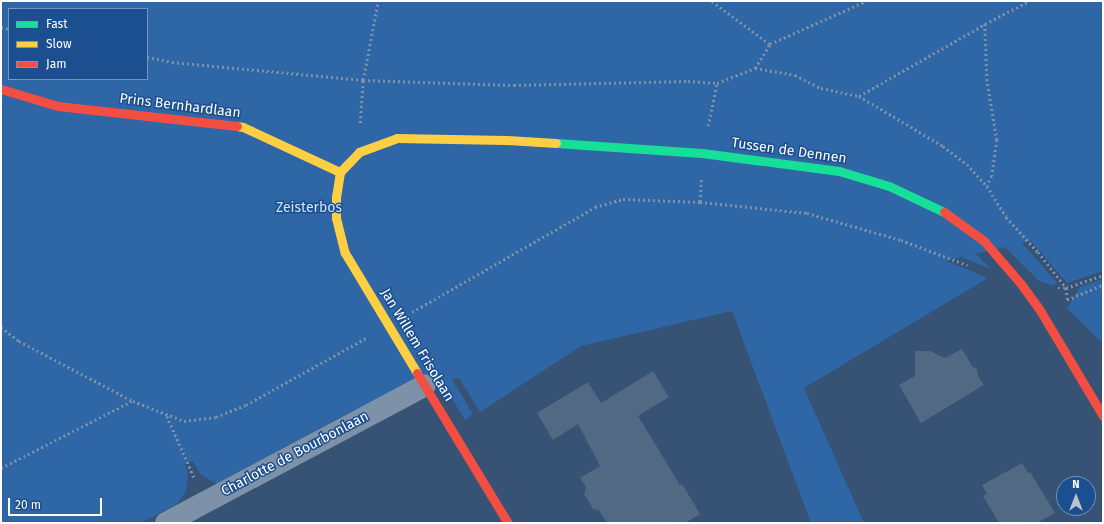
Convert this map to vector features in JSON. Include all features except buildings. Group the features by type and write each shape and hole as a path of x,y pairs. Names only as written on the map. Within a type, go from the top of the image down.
{"street":[{"name":"Prins Bernhardlaan","path":"1,89 58,106 243,127 340,172"},
{"name":"Tussen de Dennen","path":"359,152 397,138 506,140 702,153 839,171 889,186 941,210 984,241 1020,284 1040,312 1103,416"},
{"path":"340,172 359,152"},
{"name":"Jan Willem Frisolaan","path":"340,172 336,197 336,218 345,253 390,325 508,523"},
{"name":"Charlotte de Bourbonlaan","path":"166,523 425,385"}],"path":[{"path":"359,152 363,80 378,1"},
{"path":"712,1 770,44"},
{"path":"755,68 770,44 866,1"},
{"path":"859,96 985,24 1029,1"},
{"path":"985,24 987,78 997,140 992,176 987,186"},
{"path":"148,57 172,62 363,80 514,85 688,81 716,83 755,68 795,75 821,88 859,96 944,146 967,164 987,186 1006,217 1038,252 1066,288 1068,300"},
{"path":"702,153 716,83"},
{"path":"1,327 19,341 133,401 167,416 184,421 216,417 246,404 390,325 595,207 623,199 700,202 807,213 901,240 972,267"},
{"path":"1020,284 1042,288 1066,288 1103,275"},
{"path":"1040,312 1103,285"},
{"path":"1,468 133,401"},
{"path":"167,416 205,502"}],"green space":[{"name":"Zeisterbos","path":"1,1 1103,1 1103,271 1067,283 1031,241 1022,243 1058,284 1051,285 1039,281 1005,247 976,254 991,269 961,257 947,261 988,278 804,388 864,523 811,523 732,311 581,346 480,412 459,378 452,379 473,414 465,420 442,382 352,411 217,484 200,474 193,461 185,463 188,474 186,491 177,504 141,523 1,523"},
{"path":"1103,279 1103,339 1100,341 1067,308 1080,287"}],"traffic: fast":[{"path":"556,143 702,153 839,171 889,186 944,212"}],"traffic: slow":[{"path":"237,126 243,127 340,172 359,152 397,138 506,140 556,143"},
{"path":"340,172 336,197 336,218 345,253 417,373"}],"traffic: jam":[{"path":"1,89 58,106 237,126"},
{"path":"944,212 984,241 1021,284 1041,312 1103,416"},
{"path":"417,373 508,523"}]}
